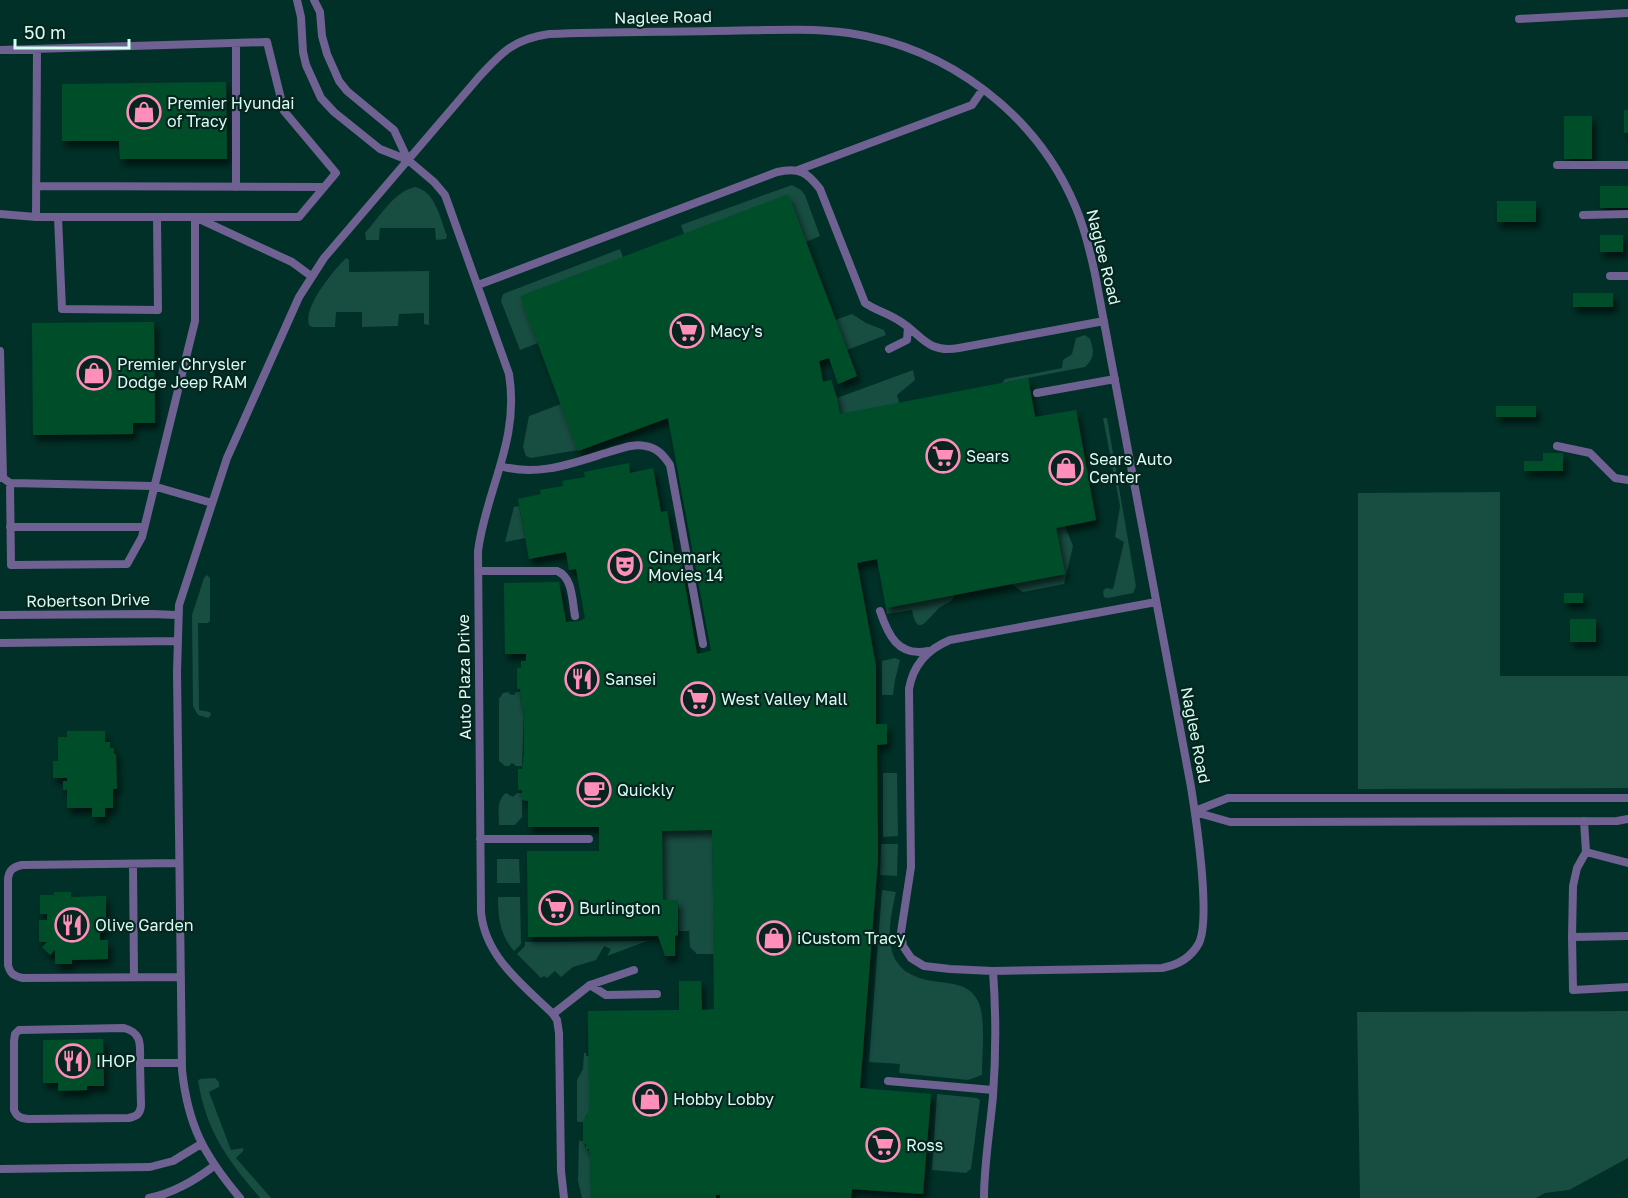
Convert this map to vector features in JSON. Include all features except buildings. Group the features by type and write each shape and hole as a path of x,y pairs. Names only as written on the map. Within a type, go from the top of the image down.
{"lane":[{"name":"Auto Plaza Drive","path":"297,0 301,17 303,52 312,81 321,98 334,112 380,149 408,160 434,182 445,195 502,352 512,391 509,435 478,544 481,912 485,936 498,959 553,1014"},
{"name":"Auto Plaza Drive","path":"314,0 320,12 322,36 327,54 339,81 347,91 393,130 408,160"},
{"path":"1519,19 1628,13"},
{"name":"Naglee Road","path":"240,1198 214,1166 201,1144 185,1095 181,1063 178,605 233,445 299,297 311,276 498,55 519,41 532,37 549,34 786,31 847,33 912,49 951,68 1000,103 1043,150 1066,188 1086,237 1115,379 1195,811 1201,863 1203,923 1198,943 1184,961 1173,966 1150,969 993,971"},
{"path":"0,50 267,42 284,111 336,173 298,217 36,217 0,214"},
{"path":"236,43 236,187"},
{"path":"36,217 37,49"},
{"path":"478,285 777,172 798,170 972,105 983,89"},
{"path":"1557,165 1628,165"},
{"path":"798,170 811,177 820,189 861,298 870,307 897,319 934,348 951,350 1104,321"},
{"path":"36,186 324,187"},
{"path":"1584,215 1628,214"},
{"path":"58,217 62,309 158,310 157,217"},
{"path":"195,217 292,262 311,276"},
{"path":"0,351 4,480 10,527 11,565 127,564 142,537 195,321 195,217"},
{"path":"1610,276 1628,276"},
{"path":"889,349 907,339 908,327"},
{"path":"1037,393 1115,379"},
{"path":"500,466 518,471 533,471 574,464 630,446 645,446 661,452 670,465 703,644"},
{"path":"1557,446 1590,453 1615,478 1628,480"},
{"path":"4,480 153,486 212,503"},
{"path":"10,527 144,527"},
{"path":"478,571 557,571 562,573 569,583 575,616"},
{"path":"984,1198 984,1165 993,1090 996,1004 993,971 924,966 911,958 901,939 911,867 909,689 915,669 929,651 950,640 1156,602"},
{"path":"880,610 886,630 895,642 907,650 918,653 929,651"},
{"name":"Robertson Drive","path":"0,615 177,615"},
{"path":"0,643 177,641"},
{"path":"1195,811 1228,798 1628,798"},
{"path":"1195,811 1230,822 1617,821 1628,819"},
{"path":"1584,821 1586,852 1577,868 1573,886 1573,990 1628,987"},
{"path":"1617,821 1628,824"},
{"path":"480,839 589,839"},
{"path":"1586,852 1628,863"},
{"path":"179,863 15,866 9,872 8,879 8,965 10,972 15,976 181,977"},
{"path":"133,864 134,977"},
{"path":"1572,937 1628,936"},
{"path":"564,1198 561,1171 559,1033 557,1020 553,1014 590,985 634,970"},
{"path":"590,985 606,995 657,994"},
{"path":"124,1028 137,1034 140,1040 140,1063 141,1106 136,1116 129,1118 28,1119 16,1115 14,1041 15,1034 19,1030 124,1028"},
{"path":"140,1063 181,1063"},
{"path":"888,1081 993,1090"},
{"path":"0,1169 150,1167 173,1161 201,1144"},
{"path":"149,1198 164,1195 196,1180 214,1166"}],"green space":[{"path":"792,185 805,195 820,236 806,242 684,234 681,225"},
{"path":"415,187 428,194 433,200 447,236 446,239 436,240 435,228 380,228 379,240 366,240 365,233 387,206 400,194"},
{"path":"620,249 623,257 538,343 520,350 501,301 503,294"},
{"path":"346,258 349,260 349,272 429,271 429,325 424,324 424,313 399,314 398,326 362,327 362,312 336,312 335,327 309,325 308,317 315,299 327,280"},
{"path":"852,314 884,330 886,335 847,350 835,320"},
{"path":"1085,335 1090,339 1093,350 1091,360 1085,367 1002,383 1005,379 1062,368 1063,360 1072,354 1076,338"},
{"path":"913,370 915,380 897,395 899,403 840,414 837,398"},
{"path":"561,404 578,450 531,458 526,456 523,447 529,416"},
{"path":"1103,418 1107,418 1136,586 1133,593 1108,598 1104,597 1103,591 1106,588 1113,589 1124,542 1115,537 1120,506"},
{"path":"1500,492 1500,676 1628,676 1628,788 1358,789 1358,493"},
{"path":"519,506 525,538 505,542 514,507"},
{"path":"1065,526 1073,546 1064,584 1023,592 1011,584 1056,528"},
{"path":"207,575 210,578 210,621 198,623 199,710 210,712 211,715 208,718 198,715 193,706 192,615"},
{"path":"956,594 926,622 919,625 916,623 912,610 887,614 886,608"},
{"path":"895,658 900,660 893,695 882,695 882,661"},
{"path":"509,692 514,695 520,692 521,707 524,707 522,766 512,763 505,766 499,761 499,699 503,693"},
{"path":"883,773 897,773 898,836 883,837"},
{"path":"506,793 513,797 517,793 522,793 522,817 515,825 499,825 499,803"},
{"path":"712,830 714,954 697,954 690,947 689,931 679,931 678,900 663,900 662,831"},
{"path":"881,844 898,844 897,876 880,875"},
{"path":"497,859 519,859 520,883 497,883"},
{"path":"882,890 896,892 890,924 890,938 897,962 906,972 920,978 966,988 978,1001 983,1026 982,1075 968,1080 899,1073 900,1064 869,1062"},
{"path":"498,897 520,897 521,944 514,951 501,926"},
{"path":"647,941 607,956 611,949 604,946 596,960 573,967 561,977 555,971 547,978 544,976 541,978 517,954 525,946 525,942"},
{"path":"1628,1011 1628,1158 1569,1190 1545,1193 1536,1198 1360,1198 1357,1012"},
{"path":"584,1053 589,1056 589,1112 583,1122 579,1122 577,1121 577,1080 583,1069"},
{"path":"215,1078 219,1082 219,1087 209,1092 231,1150 243,1148 236,1158 271,1198 260,1198 228,1158 213,1131 198,1081"},
{"path":"937,1094 980,1100 971,1169 966,1173 932,1170"},
{"path":"579,1141 583,1141 590,1152 591,1198 582,1198 578,1181"}],"place":[{"name":"Premier Hyundai of Tracy","path":"144,112"},
{"name":"Macy's","path":"687,331"},
{"name":"Premier Chrysler Dodge Jeep RAM","path":"94,373"},
{"name":"Sears","path":"943,456"},
{"name":"Sears Auto Center","path":"1066,468"},
{"name":"Cinemark Movies 14","path":"625,566"},
{"name":"Sansei","path":"582,679"},
{"name":"West Valley Mall","path":"698,699"},
{"name":"Quickly","path":"594,790"},
{"name":"Burlington","path":"556,908"},
{"name":"Olive Garden","path":"72,925"},
{"name":"iCustom Tracy","path":"774,938"},
{"name":"IHOP","path":"73,1061"},
{"name":"Hobby Lobby","path":"650,1099"},
{"name":"Ross","path":"883,1145"}]}
